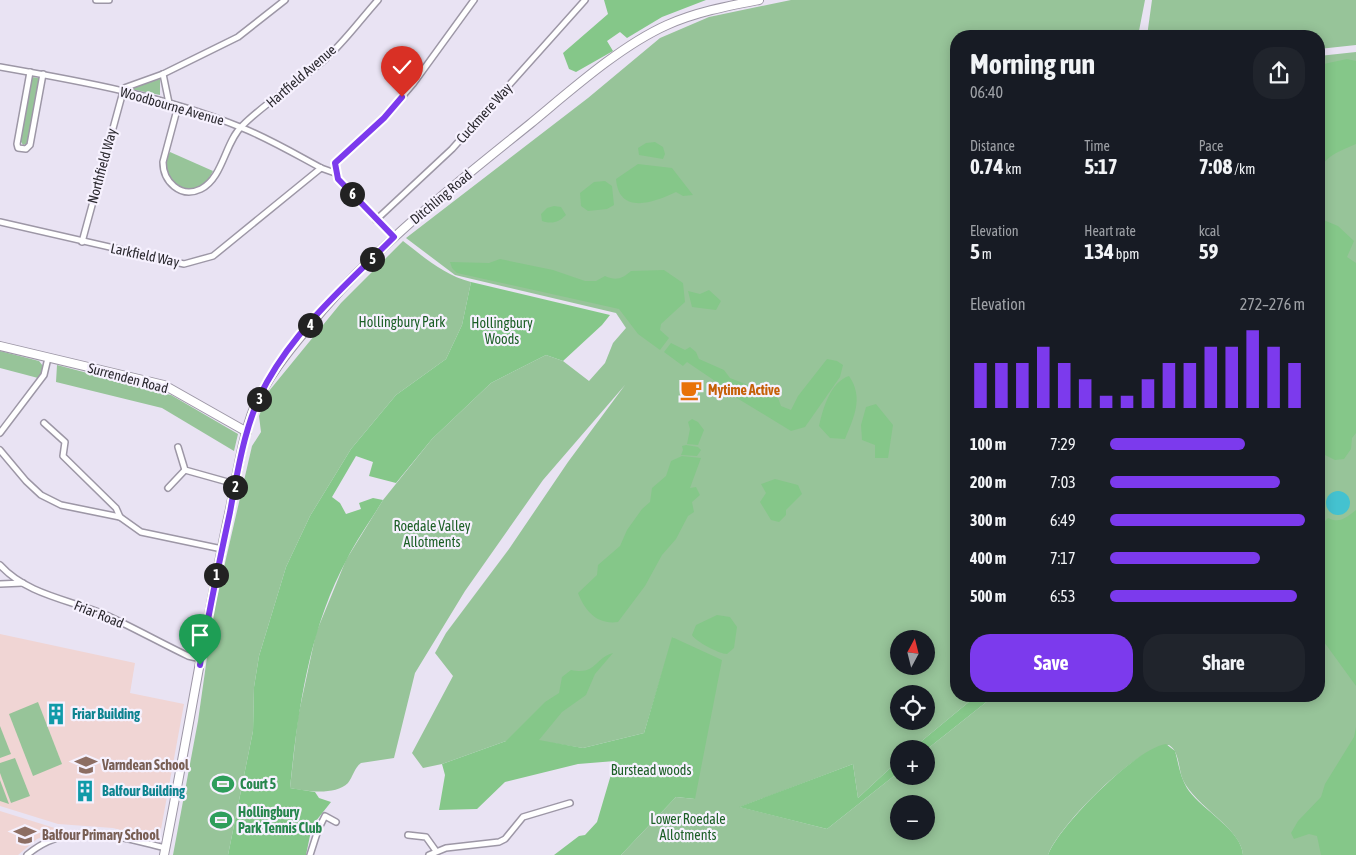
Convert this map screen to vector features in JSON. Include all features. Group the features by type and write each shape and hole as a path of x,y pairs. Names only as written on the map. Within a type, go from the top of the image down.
{"street":[{"path":"96,0 109,0"},
{"path":"122,91 127,86 163,74 238,37 285,0"},
{"name":"Hartfield Avenue","path":"240,127 324,60 378,0"},
{"path":"394,237 338,179 335,173 337,160 384,118 413,84 474,0"},
{"name":"Cuckmere Way","path":"376,220 452,149 585,0"},
{"name":"Ditchling Road","path":"165,852 200,659 247,432 253,410 267,382 284,356 324,308 394,237 560,99 628,48 674,22 706,11 759,0"},
{"name":"Woodbourne Avenue","path":"0,66 122,91 169,103 240,127 321,168 335,173"},
{"path":"30,72 17,144 18,148 26,149 30,145 42,74"},
{"path":"163,74 169,103"},
{"name":"Northfield Way","path":"82,242 122,91"},
{"path":"178,106 163,162 163,171 167,181 181,190 190,192 206,186 240,127"},
{"name":"Larkfield Way","path":"0,222 184,264 202,261 214,256 232,242 321,168"},
{"name":"Surrenden Road","path":"0,346 164,385 247,432"},
{"path":"0,433 44,375 48,358"},
{"path":"44,423 65,442 63,456 116,508 120,517"},
{"path":"178,447 186,470"},
{"path":"0,450 26,482 41,495 61,505 120,517 141,532 222,549"},
{"path":"186,470 235,484"},
{"path":"168,488 186,470"},
{"name":"Friar Road","path":"0,565 10,575 23,583 56,598 105,615 188,656 200,659"},
{"path":"0,584 23,583"},
{"path":"429,855 436,851 459,846 499,842 505,839 523,817 570,803"},
{"path":"310,855 318,830 325,816 336,822"},
{"path":"27,855 60,836 84,832 106,835 165,852"},
{"path":"408,835 426,837 436,851"}],"shaded area":[{"name":"Varndean School","path":"0,634 135,663 130,693 184,704 159,840 113,828 58,824 0,806"},
{"name":"Balfour Primary School","path":"0,811 61,830 37,839 18,855 0,855"}],"green space":[{"path":"604,0 706,0 662,17 627,38 620,32 607,41 613,51 576,72 569,69 563,53 608,14"},
{"path":"791,0 1145,0 1139,30 950,30 950,702 969,702 935,730 935,685 890,685 890,730 935,730 923,740 890,740 890,768 858,798 853,764 740,807 827,829 890,779 890,785 935,785 935,743 986,702 1325,702 1325,55 1356,52 1356,855 1243,855 1241,845 1235,836 1189,790 1181,776 1177,756 1169,745 1155,749 1138,758 1101,789 1067,826 1048,855 621,855 676,797 695,799 673,637 644,733 583,748 539,741 506,741 442,764 423,768 412,753 453,676 435,653 446,633 509,549 568,462 625,385 543,480 465,591 415,673 394,758 361,763 348,783 336,790 320,791 290,788 298,717 316,633 346,560 383,500 432,439 491,383 546,355 563,361 589,381 605,363 613,343 626,328 616,313 455,275 406,238 588,98 660,38 709,17"},
{"path":"1152,0 1356,0 1356,45 1325,48 1325,30 1148,30"},
{"path":"1347,59 1356,61 1356,144 1333,155 1325,162 1325,64"},
{"path":"32,77 39,78 27,144 23,145 20,140"},
{"path":"160,79 160,95 130,89"},
{"path":"655,142 663,147 665,154 663,159 639,155 638,148 646,143"},
{"path":"170,152 213,171 207,181 198,187 188,189 173,182 166,170 166,161"},
{"path":"638,164 672,168 693,195 683,196 676,192 648,202 630,202 623,198 618,190 616,179"},
{"path":"605,181 612,186 614,205 607,209 588,211 581,206 580,193 594,182"},
{"path":"561,207 566,215 555,222 542,221 541,214 547,208"},
{"path":"1325,221 1338,226 1354,241 1347,257 1356,263 1356,433 1352,438 1351,449 1344,459 1335,460 1325,455"},
{"name":"Hollingbury Park","path":"403,241 443,270 471,282 462,325 446,359 396,395 351,449 310,516 286,567 259,656 254,687 253,731 228,855 173,855 198,721 213,615 252,446 261,432 259,416 269,391 341,303"},
{"path":"500,259 553,270 585,281 596,281 605,276 619,278 631,271 664,270 683,283 685,302 661,324 660,330 669,338 660,350 638,334 619,309 457,273 452,268 450,262 489,263"},
{"name":"Hollingbury Woods","path":"471,282 610,315 602,325 563,361 546,355 491,383 432,439 396,483 369,476 373,462 356,456 332,497 340,503 346,514 361,509 359,503 373,498 383,500 351,552 323,613 307,670 290,788 315,792 319,798 331,802 312,826 306,855 228,855 253,731 254,687 259,656 286,567 310,516 351,449 396,395 446,359 462,325"},
{"path":"709,290 721,301 716,310 692,307 688,291 700,294"},
{"path":"671,343 685,350 690,347 696,352 699,359 724,370 730,378 753,387 765,398 768,395 777,395 781,406 791,410 798,396 827,359 837,361 843,365 840,377 805,427 791,431 722,389 721,385 687,362 683,366 664,352"},
{"path":"0,351 39,361 43,366 42,372 38,378 0,368"},
{"path":"57,365 171,395 238,434 234,451 162,408 56,382"},
{"path":"849,376 856,392 857,400 854,415 845,439 830,438 819,426 823,412 832,390 842,379"},
{"path":"876,404 893,425 888,458 875,458 875,445 862,440 861,425 866,407"},
{"path":"692,419 698,422 704,430 698,445 687,444 690,429 688,422"},
{"path":"682,446 698,447 701,450 697,456 681,455"},
{"path":"682,456 701,458 690,488 696,487 700,495 692,502 694,512 688,516 676,539 662,555 645,586 618,622 598,619 584,606 578,593 597,575 598,565 620,546 627,530 642,509 650,502 652,488 666,476 671,461"},
{"path":"775,479 798,485 802,494 786,510 786,515 779,522 771,520 760,502 766,493 761,484"},
{"path":"1356,510 1356,686 1325,643 1325,521 1328,518 1340,520"},
{"path":"717,615 730,617 737,627 734,648 727,654 708,647 692,635 696,625"},
{"name":"Burstead woods","path":"672,637 722,660 695,799 676,797 621,855 554,855 579,836 585,835 597,822 615,761 578,764 505,782 477,809 439,810 445,775 442,764 506,741 545,702 559,693 562,677 571,670 586,670 613,653 595,674 586,695 562,712 539,740 583,748 644,733"},
{"path":"38,702 62,764 33,776 9,714"},
{"path":"969,702 986,702 935,743 935,740 923,740"},
{"path":"0,726 11,754 0,758"},
{"path":"1356,727 1356,855 1321,855 1317,836 1309,834 1294,839 1291,833 1298,821 1321,797 1325,784 1354,737"},
{"path":"1166,744 1175,751 1182,776 1189,791 1229,829 1241,846 1243,855 1048,855 1066,826 1118,773 1136,759"},
{"path":"15,758 30,796 11,803 0,773 0,763"},
{"path":"853,764 858,798 890,768 890,779 827,829 739,807"},
{"path":"0,780 9,804 0,801"}],"water":[{"path":"1338,491 1346,495 1350,503 1346,511 1338,515 1330,511 1326,503 1330,495"}],"place":[{"name":"Mytime Active","path":"691,390"},
{"name":"Friar Building","path":"56,714"},
{"name":"Varndean School","path":"86,765"},
{"name":"Court 5","path":"223,784"},
{"name":"Balfour Building","path":"85,791"},
{"name":"Hollingbury Park Tennis Club","path":"221,820"},
{"name":"Balfour Primary School","path":"25,835"}],"route":[{"path":"200,665 235,484 253,410 267,382 284,356 324,308 394,237 338,179 334,168 335,163 384,118 402,97"}],"park label":[{"name":"Roedale Valley Allotments","path":"432,534"},
{"name":"Lower Roedale Allotments","path":"688,828"}]}
